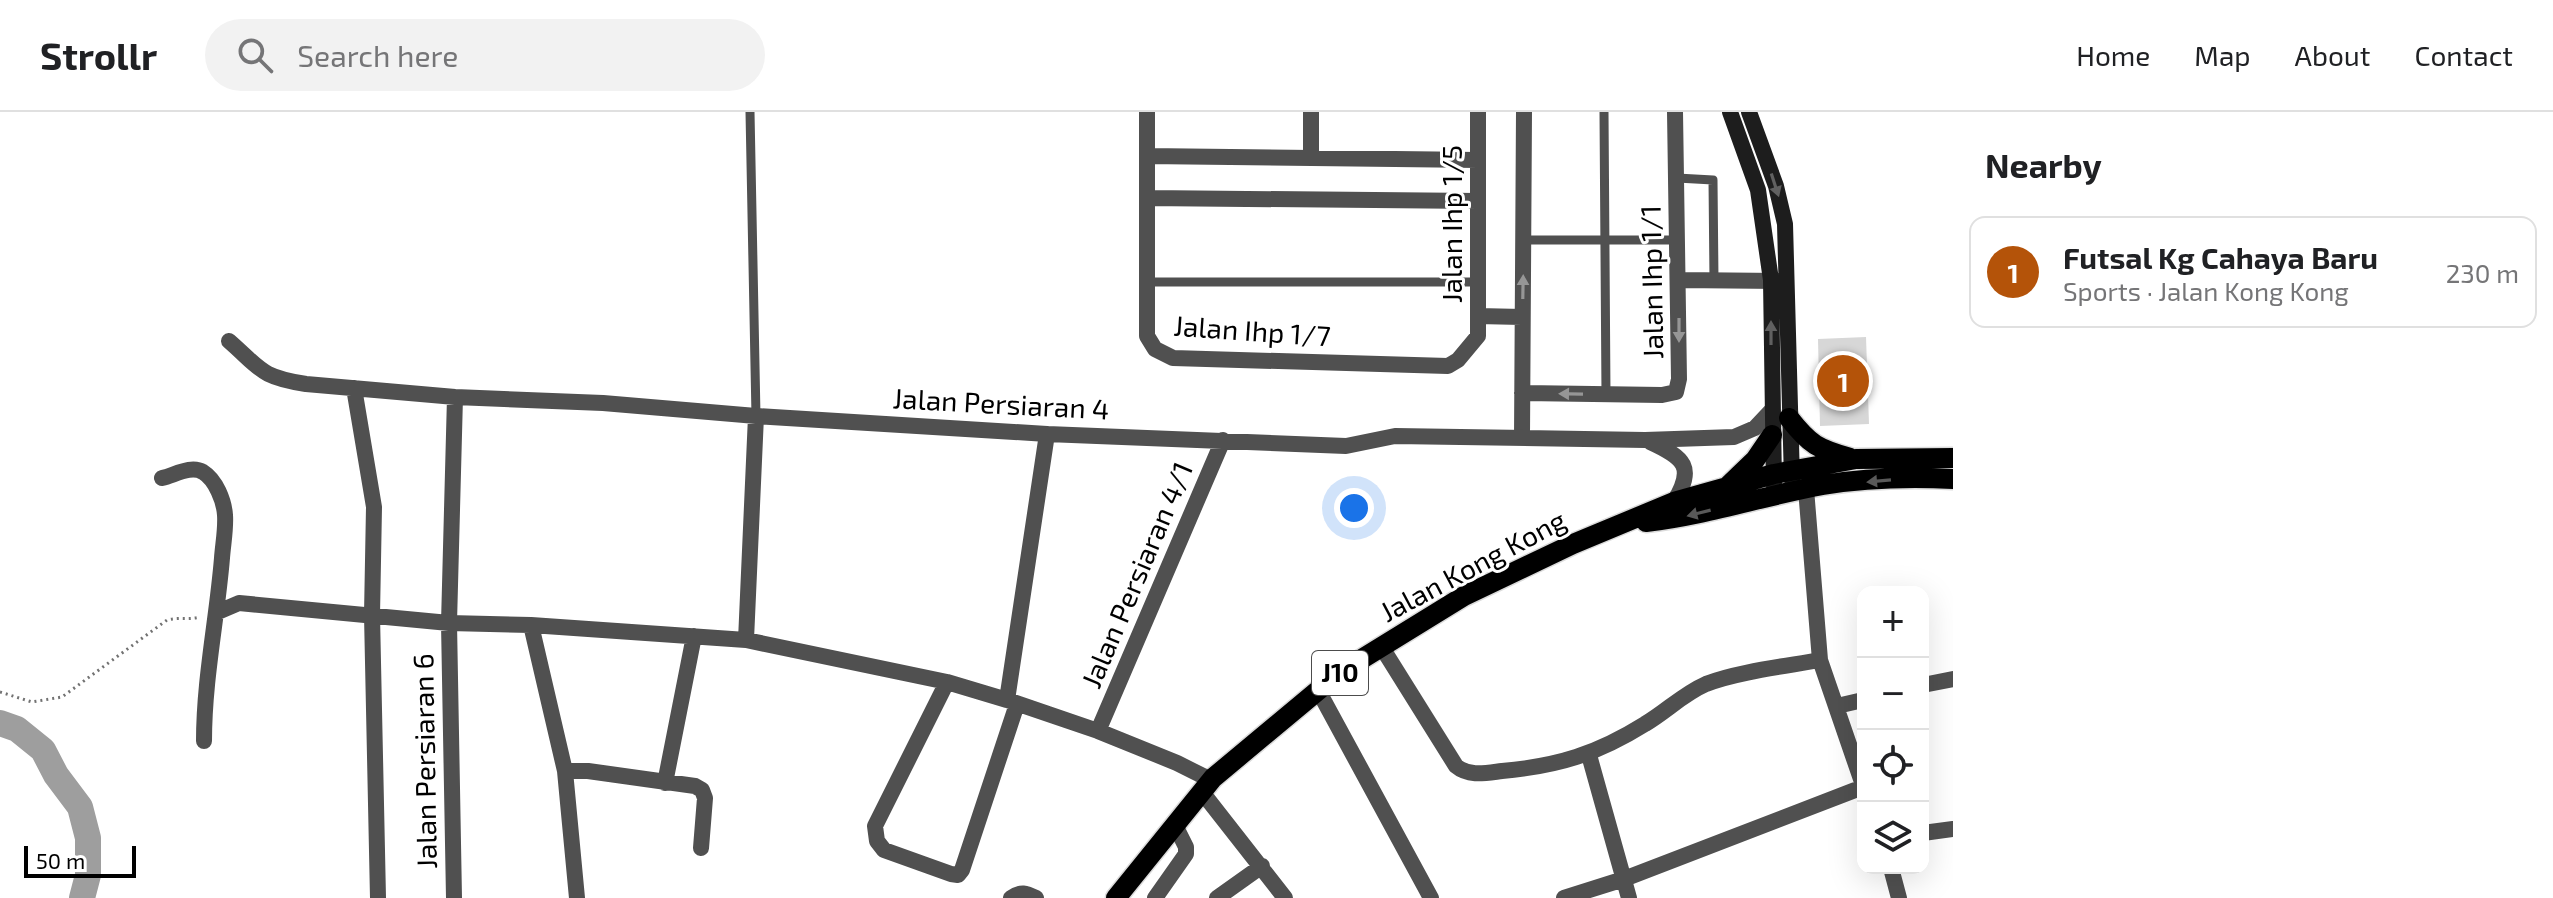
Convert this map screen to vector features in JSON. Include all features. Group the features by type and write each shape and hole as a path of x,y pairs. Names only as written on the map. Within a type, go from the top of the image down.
{"main road":[{"path":"1780,415 1808,442 1823,450 1856,459"},
{"path":"1726,487 1755,460 1772,435"},
{"name":"Jalan Kong Kong","path":"1622,524 1679,518 1856,459 1953,458"},
{"name":"Jalan Kong Kong","path":"1116,898 1206,786 1339,673 1464,596 1573,544 1674,502 1726,487 1953,479"}],"street":[{"name":"Jalan Ihp 1/7","path":"1147,112 1147,336 1155,349 1173,358 1448,366 1458,360 1478,336"},
{"path":"1311,112 1311,158"},
{"name":"Jalan Ihp 1/5","path":"1478,112 1478,336"},
{"path":"1522,437 1524,112"},
{"name":"Jalan Ihp 1/1","path":"1522,393 1662,395 1676,392 1679,379 1679,280 1675,112"},
{"path":"1730,112 1758,190 1779,280 1780,415 1788,484 1820,660 1857,768"},
{"path":"1749,112 1782,207 1787,249 1779,280"},
{"path":"1147,156 1478,160"},
{"path":"1147,198 1478,201"},
{"path":"1679,280 1779,280"},
{"path":"1478,316 1522,317"},
{"name":"Jalan Persiaran 4","path":"229,341 261,372 294,382 455,397 603,403 1047,434 1346,446 1395,436 1645,440 1734,437 1780,415"},
{"path":"354,388 374,507 372,615 378,898"},
{"name":"Jalan Persiaran 6","path":"454,898 449,623 455,397"},
{"path":"1780,415 1772,435 1788,484"},
{"path":"746,640 756,416"},
{"path":"947,682 875,826 877,841 884,850 958,875 1012,702 1047,434"},
{"name":"Jalan Persiaran 4/1","path":"1098,731 1223,440"},
{"path":"1645,440 1679,457 1685,467 1686,479 1674,502"},
{"path":"162,478 184,470 196,469 205,473 213,482 225,515 218,612 208,667 204,741"},
{"path":"218,612 239,603 449,623 531,625 746,640 947,682 1098,731 1177,763 1206,786 1285,898"},
{"path":"531,625 565,771 577,898"},
{"path":"665,783 694,636"},
{"path":"1381,646 1456,766 1462,771 1476,774 1516,770 1589,755 1646,724 1681,697 1711,682 1820,660"},
{"path":"1929,684 1953,679"},
{"path":"1318,690 1430,898"},
{"path":"1837,706 1857,701"},
{"path":"1589,755 1629,898"},
{"path":"565,771 588,771 695,786 702,790 705,798 701,848"},
{"path":"1564,898 1624,879 1857,788"},
{"path":"1155,898 1186,854 1186,847 1175,825"},
{"path":"1929,832 1953,829"},
{"path":"1217,898 1262,866"},
{"path":"1893,874 1899,898"},
{"path":"1011,898 1017,893 1026,893 1036,898"}],"lane":[{"path":"750,112 756,416"},
{"path":"1604,112 1606,394"},
{"path":"1677,178 1713,180 1714,280"},
{"path":"1523,240 1678,240"},
{"path":"1147,282 1478,282"}],"path":[{"path":"0,692 32,702 62,697 167,620 177,617 190,619 218,612"}],"shaded area":[{"path":"1866,337 1869,424 1820,426 1818,339"}],"waterway":[{"path":"0,723 17,729 43,750 56,775 80,807 88,838 88,875 82,898"}],"place":[{"name":"Futsal Kg Cahaya Baru","path":"1843,381"}]}
